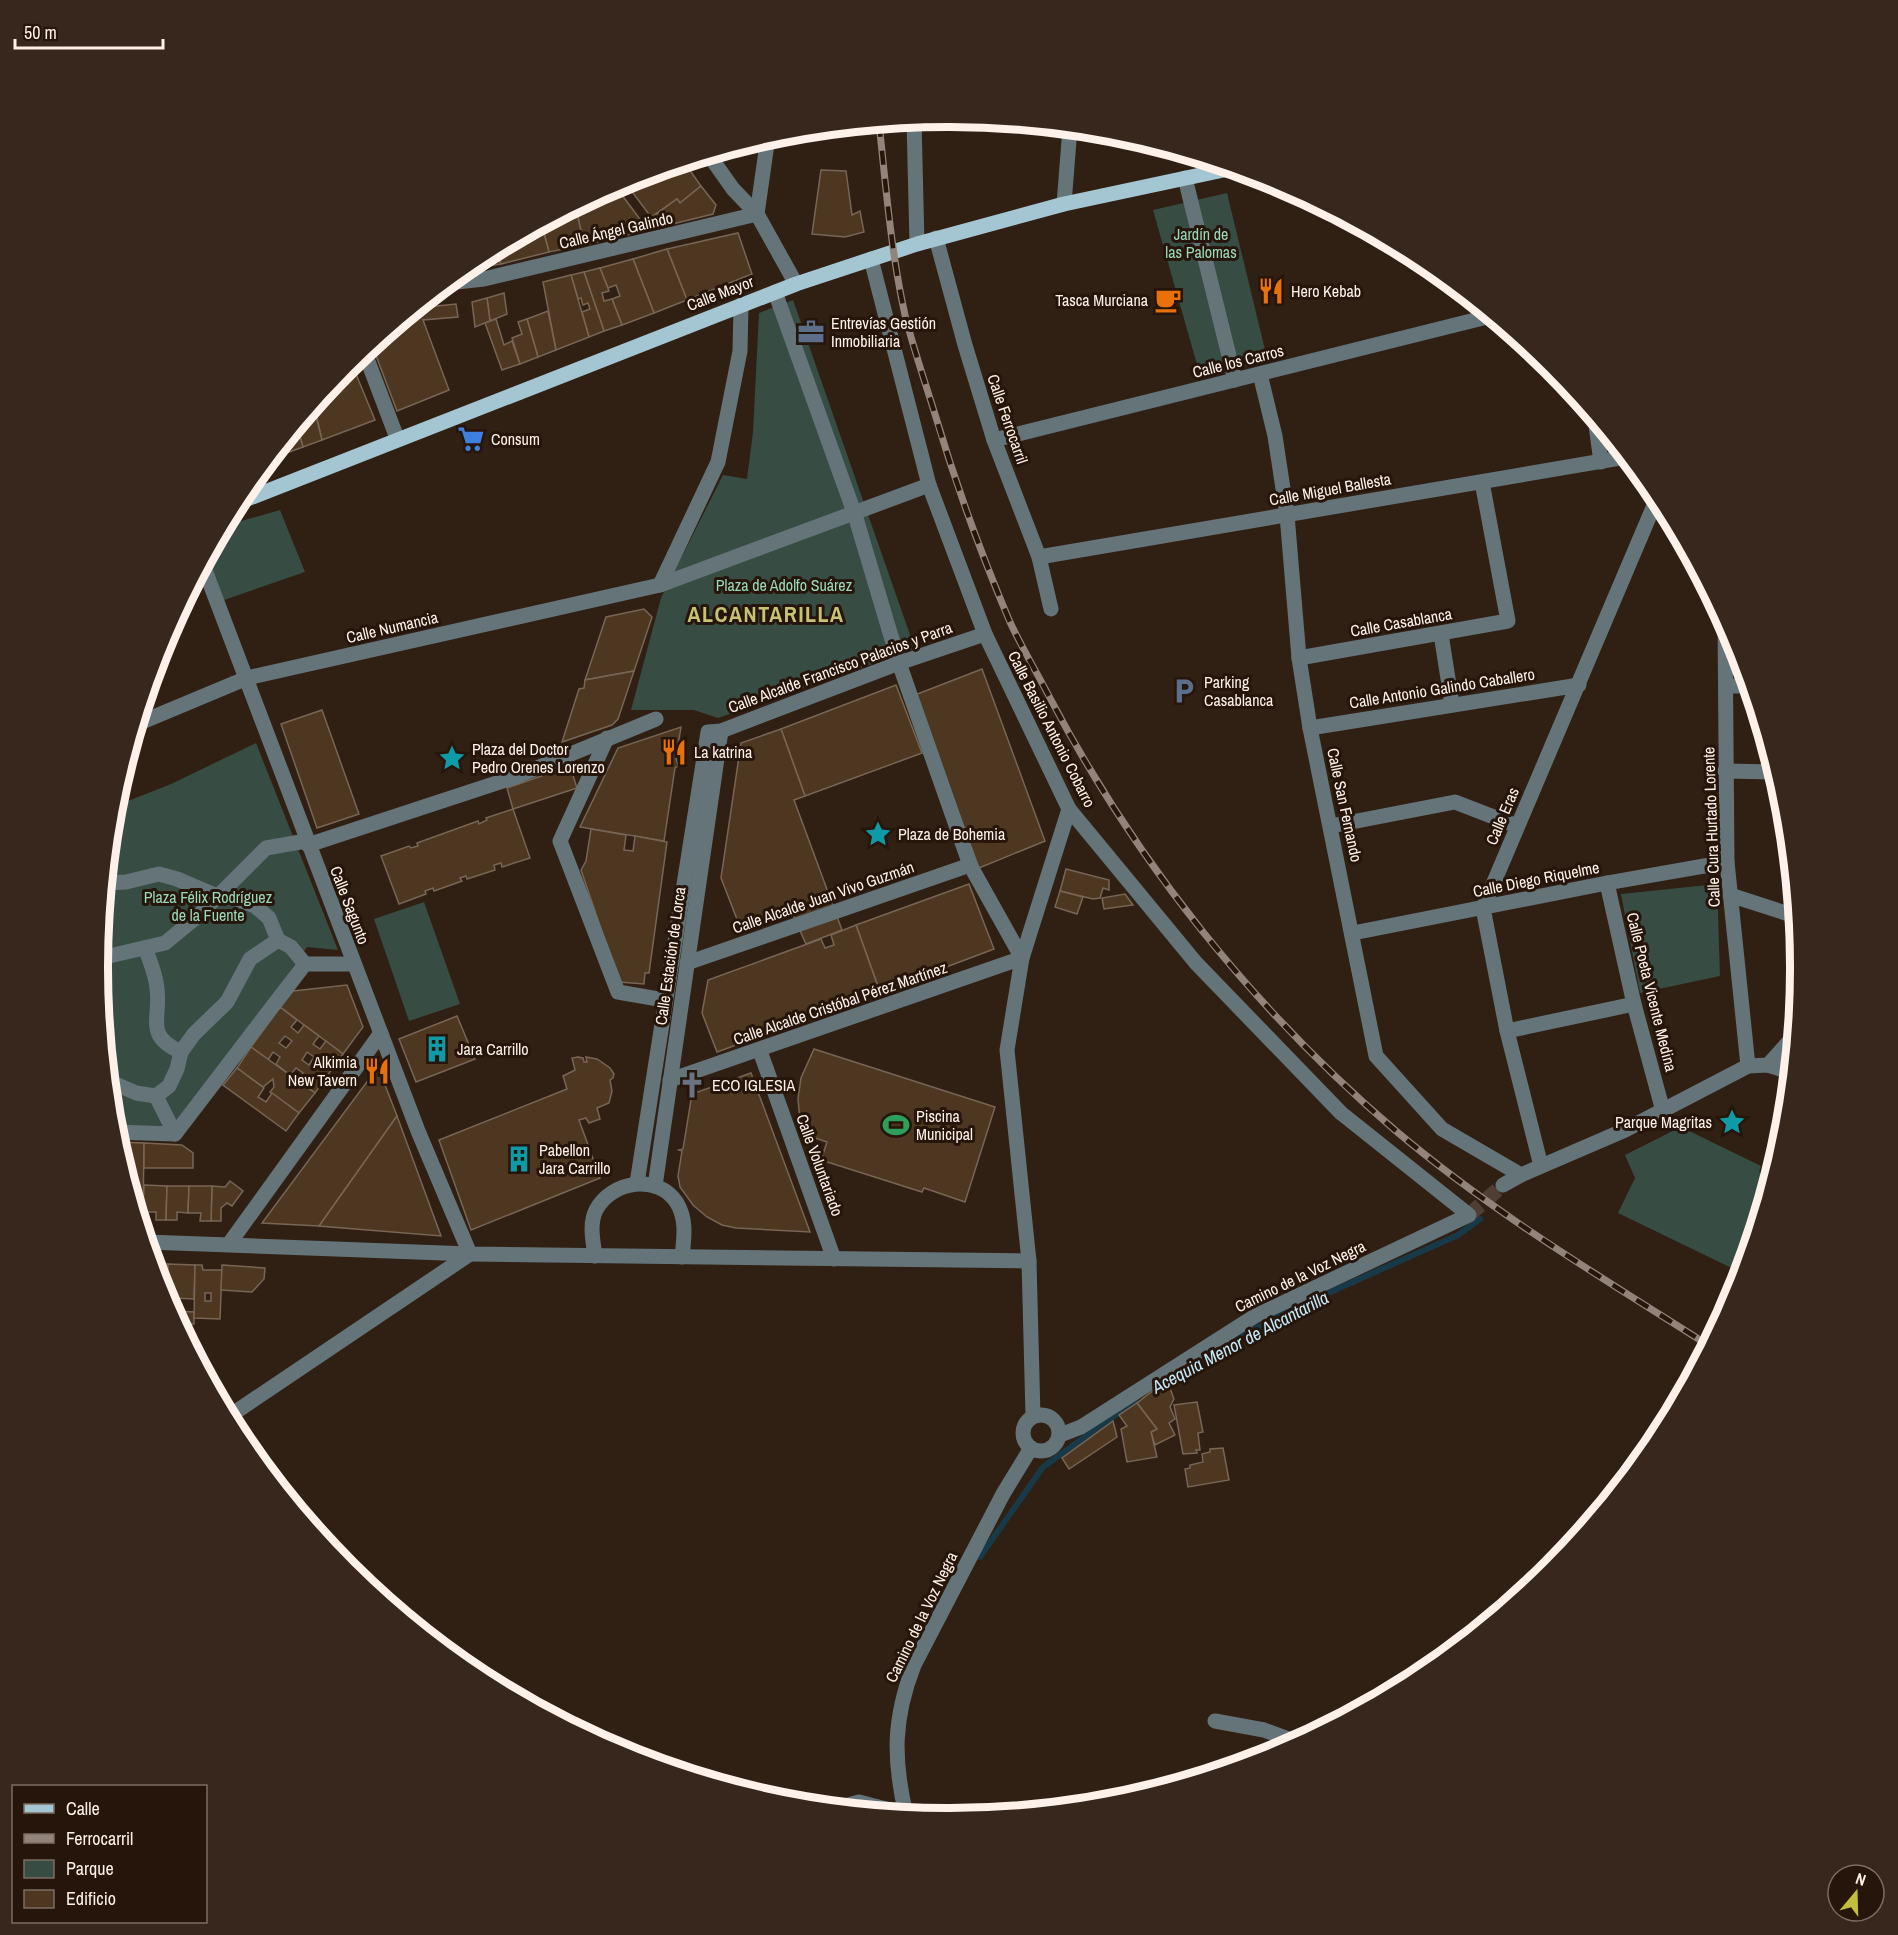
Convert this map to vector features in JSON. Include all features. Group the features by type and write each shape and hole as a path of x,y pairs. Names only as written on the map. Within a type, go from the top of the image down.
{"main road":[{"name":"Calle Mayor","path":"252,497 397,438 796,284 936,238 1064,204 1185,178 1211,169"}],"street":[{"path":"914,127 917,244"},
{"path":"1064,204 1069,136"},
{"path":"757,214 767,147"},
{"path":"713,161 733,189 757,214 796,284"},
{"path":"1185,178 1235,380"},
{"name":"Calle Ángel Galindo","path":"463,281 484,279 757,214"},
{"name":"Calle Ferrocarril","path":"936,238 964,345 994,440 1039,556 1051,609"},
{"name":"Calle Basilio Antonio Cobarro","path":"871,259 929,484 985,634 1069,809 1196,963 1341,1113 1469,1215"},
{"path":"775,292 855,514 899,663 970,865 1022,958"},
{"path":"660,585 718,462 740,351 741,304"},
{"name":"Calle los Carros","path":"994,440 1483,318"},
{"path":"367,360 397,438"},
{"name":"Calle San Fernando","path":"1260,374 1275,436 1287,515 1299,658 1310,728 1376,1056 1443,1129 1521,1174"},
{"path":"1597,433 1601,462"},
{"name":"Calle Miguel Ballesta","path":"1039,556 1618,459"},
{"name":"Calle Casablanca","path":"1299,658 1508,621 1482,482"},
{"name":"Calle Numancia","path":"146,720 247,678 660,585 855,514 929,484"},
{"name":"Calle Eras","path":"1482,908 1653,508"},
{"name":"Calle Sagunto","path":"207,574 418,1131 471,1254"},
{"name":"Calle Alcalde Francisco Palacios y Parra","path":"714,731 985,634"},
{"path":"1441,634 1452,704"},
{"name":"Calle Cura Hurtado Lorente","path":"1726,645 1727,862 1748,1066"},
{"name":"Calle Antonio Galindo Caballero","path":"1310,728 1579,685"},
{"path":"1727,686 1741,686"},
{"path":"108,955 165,943 217,897 266,848 307,843 515,777 656,719"},
{"name":"Calle Estación de Lorca","path":"655,1186 687,963 714,731"},
{"name":"Calle Estación de Lorca","path":"637,1183 664,1000 714,731"},
{"path":"607,738 560,841 618,992 664,1000"},
{"path":"1725,771 1766,772"},
{"path":"1331,826 1455,802 1516,826"},
{"path":"1033,1416 1029,1261 1007,1050 1022,958 1069,809"},
{"name":"Calle Diego Riquelme","path":"1353,933 1727,862"},
{"name":"Calle Alcalde Juan Vivo Guzmán","path":"687,963 970,865"},
{"path":"113,883 159,874 177,879 217,897 237,899 255,906 268,918 278,940 291,947 305,964"},
{"name":"Calle Poeta Vicente Medina","path":"1607,883 1634,1004 1663,1111"},
{"path":"1730,895 1788,913"},
{"path":"1482,908 1507,1031 1541,1166"},
{"path":"116,1084 136,1093 156,1096 169,1086 181,1053 194,1034 227,1002 249,959 278,940"},
{"path":"145,948 158,990 154,1015 157,1032 163,1041 181,1053"},
{"name":"Calle Alcalde Cristóbal Pérez Martínez","path":"670,1080 1022,958"},
{"path":"305,964 354,964"},
{"path":"175,1134 305,964"},
{"path":"1507,1031 1634,1004"},
{"path":"229,1244 381,1033"},
{"path":"1768,1065 1786,1045"},
{"name":"Calle Voluntariado","path":"760,1050 834,1258"},
{"path":"1503,1185 1521,1174 1625,1130 1748,1066 1768,1065 1784,1070"},
{"path":"156,1096 175,1134"},
{"path":"124,1132 175,1134"},
{"path":"595,1256 591,1230 596,1210 614,1190 637,1183 655,1186 676,1202 686,1229 682,1257"},
{"name":"Camino de la Voz Negra","path":"1060,1435 1081,1427 1255,1316 1469,1215"},
{"path":"155,1242 471,1254 1029,1261"},
{"path":"236,1412 471,1254"},
{"path":"1039,1414 1052,1417 1057,1422 1060,1435 1053,1448 1046,1451 1031,1448 1023,1432 1024,1426 1033,1416 1039,1414"},
{"name":"Camino de la Voz Negra","path":"904,1807 896,1750 903,1693 914,1665 965,1566 1003,1494 1031,1448"},
{"path":"1215,1721 1264,1730 1285,1738"}],"green space":[{"name":"Jardín de las Palomas","path":"1227,193 1268,362 1200,375 1153,210"},
{"name":"Plaza de Adolfo Suárez","path":"793,300 915,649 718,718 694,710 631,710 661,598 723,475 747,479 753,432 759,313"},
{"path":"280,510 305,572 221,601 209,571 236,523"},
{"name":"Plaza Félix Rodríguez de la Fuente","path":"256,743 338,950 307,947 175,1134 124,1131 115,1077 108,967 115,858 124,803 171,784"},
{"path":"1717,884 1720,976 1640,993 1621,894"},
{"path":"424,902 460,1004 409,1021 374,919"},
{"path":"1681,1127 1761,1166 1759,1172 1764,1174 1761,1185 1733,1269 1618,1213 1635,1178 1625,1155"}],"building":[{"path":"688,168 701,186 680,203 677,199 651,217 630,190"},
{"path":"821,170 846,171 852,215 860,211 864,232 845,237 812,234"},
{"path":"701,186 716,205 713,214 648,230 644,223 677,199 680,203"},
{"path":"622,195 648,230 584,245 577,213"},
{"path":"577,213 584,245 549,252 543,231"},
{"path":"543,231 549,252 501,264 499,258"},
{"path":"738,233 752,274 687,300 667,249"},
{"path":"667,249 687,300 654,313 633,259"},
{"path":"499,258 501,264 484,267"},
{"path":"633,259 654,313 622,325 612,299 620,296 616,285 608,288 600,268"},
{"path":"600,268 609,291 602,293 604,301 612,299 622,325 604,331 584,272"},
{"path":"584,272 604,331 589,337 582,312 590,309 588,303 583,305 581,298 578,299 571,275"},
{"path":"571,275 589,337 556,350 543,282"},
{"path":"504,293 507,314 490,321 487,298"},
{"path":"487,298 490,321 475,327 472,302"},
{"path":"456,304 458,317 423,320 449,390 397,411 375,353 429,307"},
{"path":"548,311 556,350 538,357 527,319"},
{"path":"496,319 504,345 512,341 520,364 502,370 485,323"},
{"path":"527,319 538,357 520,364 512,338 522,334 518,322"},
{"path":"355,372 375,420 322,440 316,414"},
{"path":"316,416 322,440 303,447 299,435"},
{"path":"299,435 303,447 284,454"},
{"path":"644,609 652,617 634,671 585,680 606,617"},
{"path":"982,669 1045,841 979,868 915,695"},
{"path":"634,671 618,719 612,725 562,742 579,689 584,688 585,680"},
{"path":"896,685 922,753 805,796 781,729"},
{"path":"322,710 359,814 317,828 281,724"},
{"path":"681,727 676,758 678,766 675,768 664,841 580,827 618,748"},
{"path":"781,729 805,796 794,800 842,930 806,944 792,913 763,924 761,919 740,927 721,878 741,743"},
{"path":"570,766 577,788 513,809 507,788"},
{"path":"513,809 530,858 502,867 501,863 494,865 495,870 467,879 466,876 460,878 462,881 434,891 433,888 425,891 426,894 399,904 381,856 409,846 411,848 418,846 417,843 478,821 479,824 487,820 486,818"},
{"path":"591,829 626,835 624,850 633,851 635,836 667,842 649,973 645,973 644,984 619,982 581,870 586,861"},
{"path":"1066,869 1109,880 1109,890 1103,888 1100,898 1093,899 1060,891"},
{"path":"969,884 994,949 880,992 856,925"},
{"path":"1060,891 1083,897 1077,914 1055,907"},
{"path":"1125,894 1133,905 1104,909 1102,898"},
{"path":"856,925 880,992 717,1052 702,1013 708,980 821,939 825,948 834,945 831,935"},
{"path":"347,985 363,1027 343,1054 280,1007 293,991"},
{"path":"280,1007 297,1020 291,1027 298,1033 304,1025 319,1036 313,1044 320,1049 326,1041 343,1054 315,1093 297,1080 303,1073 296,1068 290,1075 276,1064 280,1057 273,1052 268,1060 251,1047","holes":["285,1036 292,1041 286,1048 279,1043","307,1052 314,1057 309,1065 302,1060"]},
{"name":"Jara Carrillo","path":"457,1016 475,1059 416,1082 399,1039"},
{"path":"251,1047 315,1093 299,1113 270,1092 274,1087 273,1079 263,1087 237,1068"},
{"name":"Piscina Municipal","path":"814,1049 995,1107 965,1202 924,1188 922,1192 821,1160 827,1142 806,1135 800,1121 798,1099 801,1078"},
{"name":"Pabellon Jara Carrillo","path":"586,1057 597,1059 610,1068 614,1074 610,1080 612,1091 609,1103 597,1108 600,1119 589,1123 586,1118 579,1120 600,1178 471,1230 439,1140 567,1089 563,1076 575,1070 572,1058 583,1058 584,1062 587,1062"},
{"path":"378,1067 397,1116 319,1226 262,1223"},
{"path":"237,1068 264,1088 258,1097 266,1102 272,1093 299,1113 286,1131 223,1085"},
{"path":"751,1073 810,1232 736,1228 722,1225 707,1217 693,1205 680,1187 678,1176 682,1151 679,1150 683,1149 692,1094"},
{"path":"397,1116 441,1236 319,1226"},
{"path":"127,1142 144,1143 143,1205"},
{"path":"144,1143 182,1145 193,1153 193,1168 144,1168"},
{"path":"230,1181 243,1191 232,1206 227,1203 221,1208 221,1221 211,1221 212,1186 225,1187"},
{"path":"144,1185 167,1186 166,1220 156,1220 156,1212 145,1212"},
{"path":"167,1186 189,1186 188,1213 177,1212 177,1220 166,1220"},
{"path":"189,1186 212,1186 211,1221 200,1221 201,1213 188,1213"},
{"path":"163,1264 168,1264 168,1277"},
{"path":"168,1264 195,1265 194,1299 176,1298 168,1277"},
{"path":"195,1265 202,1265 203,1270 222,1270 220,1319 194,1318","holes":["205,1293 211,1293 211,1301 205,1301"]},
{"path":"222,1265 265,1268 264,1279 252,1292 221,1290"},
{"path":"182,1311 194,1312 194,1324 188,1324"},
{"path":"1167,1380 1174,1399 1170,1407 1175,1419 1169,1423 1175,1435 1155,1445 1151,1432 1157,1429 1137,1403"},
{"path":"1197,1402 1203,1432 1198,1433 1200,1450 1196,1450 1197,1453 1183,1454 1174,1405"},
{"path":"1137,1403 1157,1429 1151,1432 1157,1457 1127,1462 1121,1429 1127,1426 1119,1415"},
{"path":"1113,1421 1117,1437 1069,1469 1062,1458"},
{"path":"1223,1448 1229,1480 1188,1487 1185,1469 1190,1468 1190,1465 1203,1462 1202,1454 1210,1452 1210,1449"}],"waterway":[{"name":"Acequia Menor de Alcantarilla","path":"1199,1360 1288,1311 1458,1235 1480,1219"},
{"name":"Acequia Menor de Alcantarilla","path":"980,1557 1043,1467 1135,1401"}],"tunnel":[{"path":"1469,1215 1503,1185"}],"railway":[{"path":"880,130 892,243 905,315 960,491 1010,622 1084,759 1120,818 1202,931 1247,984 1294,1035 1396,1131 1509,1217 1702,1341"}],"place":[{"name":"Hero Kebab","path":"1271,291"},
{"name":"Tasca Murciana","path":"1168,300"},
{"name":"Entrevías Gestión Inmobiliaria","path":"811,332"},
{"name":"Consum","path":"471,439"},
{"name":"Parking Casablanca","path":"1184,691"},
{"name":"La katrina","path":"674,752"},
{"name":"Plaza del Doctor Pedro Orenes Lorenzo","path":"452,758"},
{"name":"Plaza de Bohemia","path":"878,834"},
{"name":"Jara Carrillo","path":"437,1049"},
{"name":"Alkimia New Tavern","path":"377,1071"},
{"name":"ECO IGLESIA","path":"692,1085"},
{"name":"Parque Magritas","path":"1732,1122"},
{"name":"Piscina Municipal","path":"896,1125"},
{"name":"Pabellon Jara Carrillo","path":"519,1159"}],"district":[{"name":"ALCANTARILLA","path":"766,614"}]}
